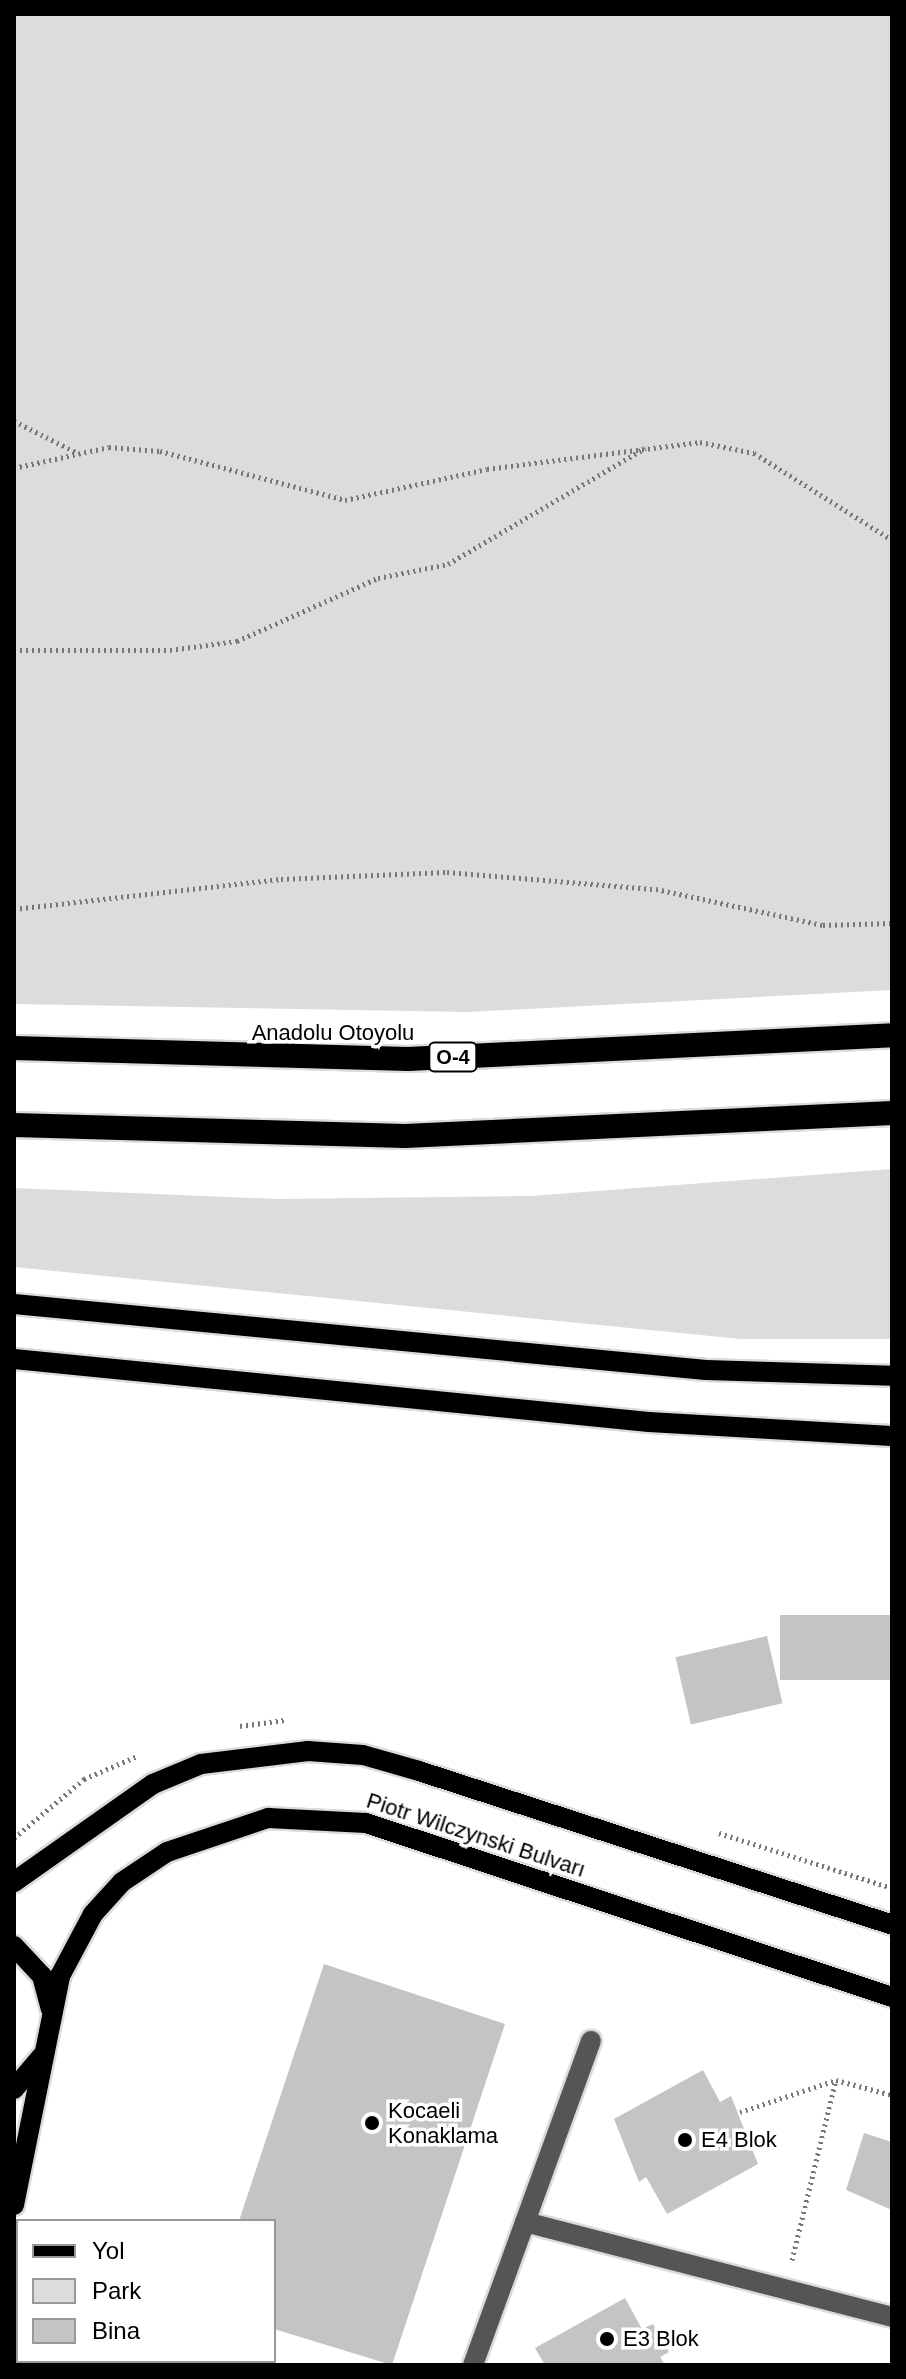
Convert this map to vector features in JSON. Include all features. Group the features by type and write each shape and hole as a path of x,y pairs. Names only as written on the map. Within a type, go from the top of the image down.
{"highway":[{"name":"Anadolu Otoyolu","path":"14,1048 408,1059 892,1035"},
{"path":"14,1125 405,1136 892,1113"}],"main road":[{"path":"14,1304 691,1369 892,1376"},
{"path":"14,1359 692,1425 892,1436"},
{"name":"Piotr Wilczynski Bulvarı","path":"14,1882 153,1784 201,1764 308,1751 419,1771 892,1925"},
{"name":"Piotr Wilczynski Bulvarı","path":"14,2205 68,1954 122,1882 218,1830 309,1816 395,1832 892,1997"},
{"name":"Piotr Wilczynski Bulvarı","path":"14,1946 42,1976 50,2034 40,2063 14,2089"}],"street":[{"path":"473,2365 591,2041"},
{"path":"525,2222 892,2317"}],"path":[{"path":"14,421 77,452"},
{"path":"14,468 77,452 160,451 345,500 649,446 700,442 754,453 892,540"},
{"path":"14,650 170,650 237,641 378,578 448,564 649,446"},
{"path":"14,909 281,879 447,872 656,889 823,925 892,923"},
{"path":"740,2112 836,2080 892,2095"},
{"path":"785,2288 836,2080"}],"green space":[{"path":"14,14 892,14 892,990 468,1012 14,1004"},
{"path":"892,1169 892,1339 741,1339 14,1267 14,1188 276,1199 530,1196"}],"building":[{"path":"780,1615 892,1615 892,1680 780,1680"},
{"path":"767,1636 783,1703 691,1724 675,1657"},
{"name":"Kocaeli Konaklama","path":"324,1964 505,2024 392,2365 276,2330 276,2219 240,2219"},
{"name":"E4 Blok","path":"703,2070 720,2102 731,2096 758,2164 667,2214 646,2177 639,2182 614,2119"},
{"path":"864,2133 892,2142 892,2210 846,2190"},
{"name":"E3 Blok","path":"625,2298 642,2329 653,2324 669,2352 660,2357 665,2365 545,2365 535,2348"}],"place":[{"name":"Kocaeli Konaklama","path":"372,2123"},
{"name":"E4 Blok","path":"685,2140"},
{"name":"E3 Blok","path":"607,2339"}]}
